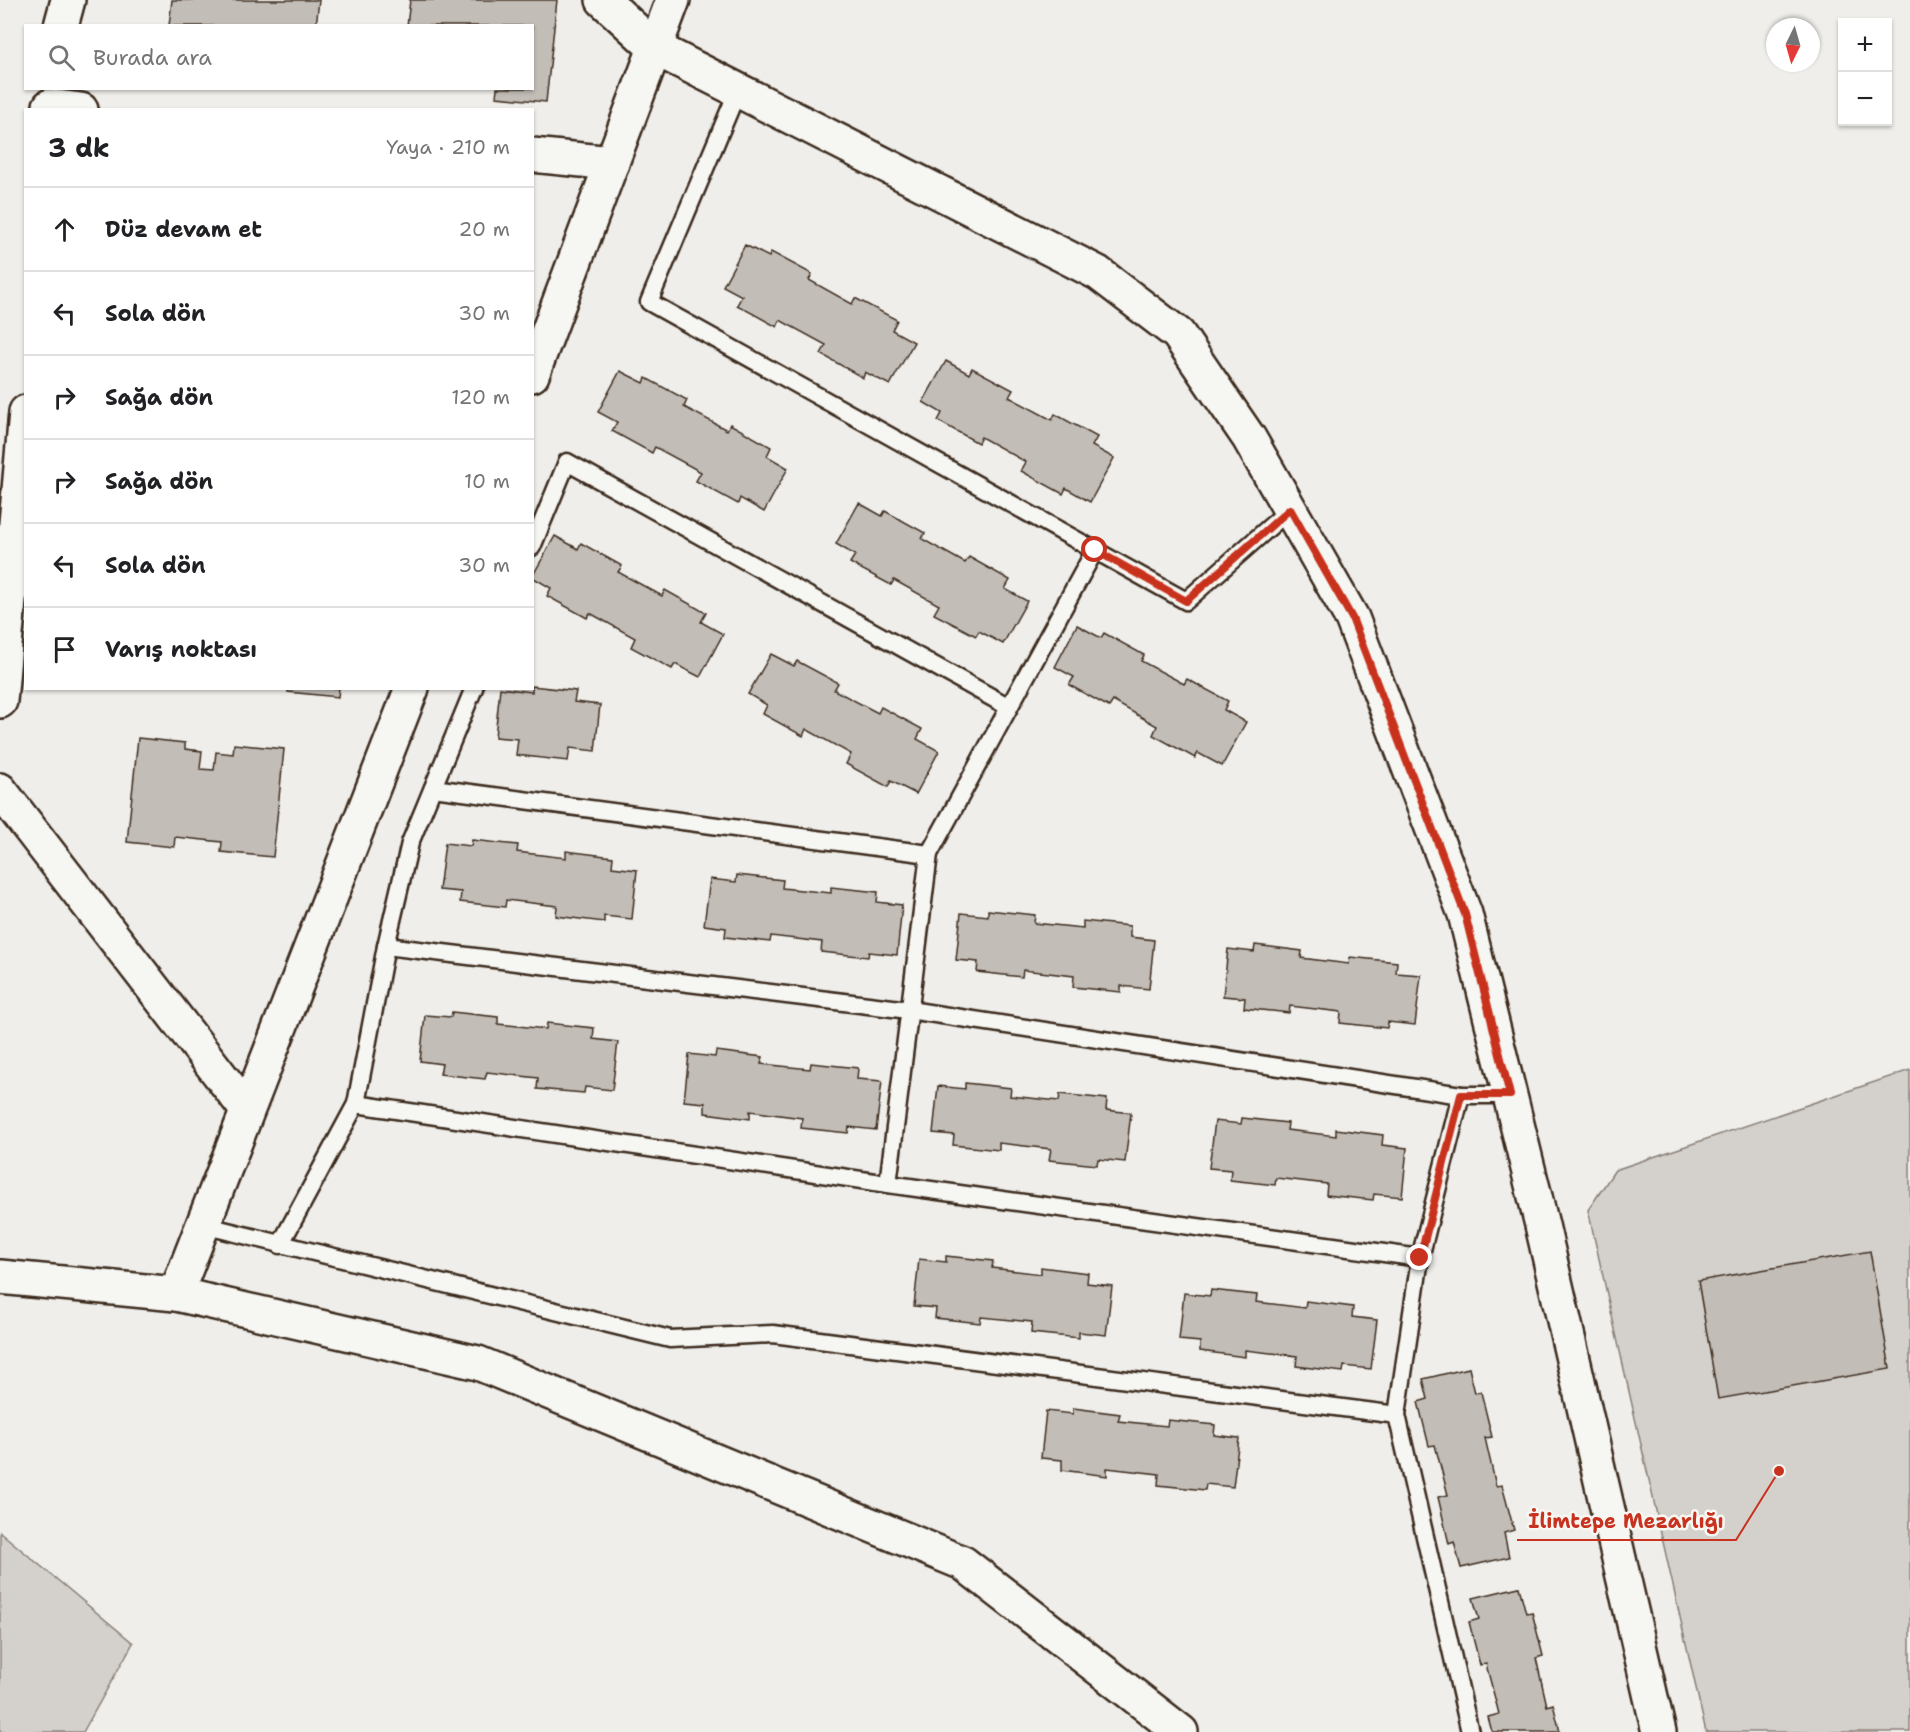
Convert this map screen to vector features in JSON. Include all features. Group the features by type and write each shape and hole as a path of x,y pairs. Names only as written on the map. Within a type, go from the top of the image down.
{"street":[{"path":"62,24 68,0"},
{"path":"603,0 655,48 1098,273 1178,334 1249,438 1352,618 1465,914 1542,1225 1659,1732"},
{"path":"534,370 673,0"},
{"path":"534,155 612,163"},
{"path":"0,701 24,434"},
{"path":"176,1294 411,690"},
{"path":"0,790 247,1110"},
{"path":"0,1277 176,1294 478,1363 963,1563 1180,1732"}],"lane":[{"path":"738,90 649,302 1186,601 1290,509"},
{"path":"534,542 567,462 1009,706"},
{"path":"888,1184 929,854 1095,550"},
{"path":"280,1245 356,1104 386,946 410,843 473,690"},
{"path":"433,788 929,854"},
{"path":"386,946 909,1010 1461,1095 1510,1095"},
{"path":"1461,1095 1420,1258 1397,1415 1470,1732"},
{"path":"356,1104 888,1184 1420,1258"},
{"path":"202,1225 670,1339 773,1334 1397,1415"}],"shaded area":[{"path":"1910,1070 1910,1732 1706,1732 1588,1210 1615,1170"},
{"path":"0,1532 133,1643 83,1732 0,1732"}],"building":[{"path":"172,0 319,0 316,24 169,24"},
{"path":"410,0 557,0 546,102 496,97 497,90 534,90 534,24 407,24"},
{"path":"745,245 769,257 771,252 812,274 809,280 852,304 855,298 897,320 892,330 914,342 890,385 865,372 863,378 821,354 826,345 780,320 777,327 737,305 742,296 723,286"},
{"path":"946,361 969,374 972,368 1013,390 1009,397 1052,420 1055,414 1097,437 1092,446 1114,458 1090,502 1066,488 1063,494 1021,471 1026,462 981,437 978,443 938,421 942,413 923,402"},
{"path":"620,371 644,383 646,378 687,400 684,407 727,430 730,424 771,447 767,456 788,468 764,512 740,498 738,504 696,481 701,472 655,447 652,453 612,431 617,422 598,412"},
{"path":"859,503 882,516 885,511 925,533 922,539 965,563 969,557 1010,580 1005,589 1027,601 1003,644 979,631 976,636 934,614 939,605 894,580 891,585 850,563 855,555 836,544"},
{"path":"555,536 578,549 581,543 622,566 618,572 662,596 665,590 706,613 701,622 723,634 700,677 675,664 672,669 631,647 635,638 590,613 587,618 547,596 551,588 534,578 534,573"},
{"path":"1077,625 1101,638 1104,633 1144,655 1141,661 1184,684 1187,679 1228,701 1224,710 1246,722 1222,766 1198,753 1195,758 1153,735 1157,726 1113,701 1109,707 1069,685 1074,677 1055,667"},
{"path":"771,654 794,666 797,661 838,683 834,690 878,713 881,707 922,729 917,739 939,751 916,794 891,781 888,787 846,764 851,754 806,729 803,736 763,714 767,705 748,694"},
{"path":"534,686 576,691 574,702 600,705 595,751 570,748 568,761 516,755 518,739 495,737 500,690 532,692"},
{"path":"288,690 339,690 338,697 288,692"},
{"path":"138,738 185,743 185,749 202,751 200,769 214,770 216,752 233,754 234,744 284,749 273,857 221,852 222,842 175,837 174,847 127,842"},
{"path":"472,840 518,845 517,852 566,858 566,851 613,857 612,867 637,870 632,919 604,916 604,922 556,916 557,906 506,900 505,907 460,902 461,892 439,890 445,843 471,846"},
{"path":"737,875 783,880 782,888 831,893 831,887 878,892 877,902 902,905 897,955 869,952 868,957 821,952 822,942 771,936 770,942 725,937 726,928 704,925 710,879 736,882"},
{"path":"988,910 1035,915 1034,923 1083,928 1083,921 1130,926 1130,937 1154,940 1149,989 1121,986 1121,992 1073,987 1074,976 1023,970 1022,977 977,972 978,962 956,960 961,913 988,916"},
{"path":"1255,945 1302,951 1301,958 1349,964 1350,957 1397,962 1396,973 1421,975 1415,1025 1388,1022 1387,1028 1340,1023 1341,1012 1290,1006 1289,1013 1244,1008 1245,998 1223,996 1228,949 1254,952"},
{"path":"452,1012 498,1017 498,1024 546,1029 547,1023 594,1028 593,1039 618,1042 612,1090 585,1087 584,1093 537,1089 538,1078 487,1072 485,1079 440,1074 442,1064 420,1061 425,1015 451,1017"},
{"path":"716,1051 763,1057 761,1064 810,1069 811,1063 858,1068 857,1079 882,1081 876,1130 849,1127 848,1133 801,1128 802,1118 750,1111 750,1119 705,1113 705,1103 684,1101 689,1054 715,1057"},
{"path":"965,1083 1011,1088 1010,1096 1059,1101 1060,1094 1107,1099 1106,1110 1131,1113 1125,1162 1098,1159 1097,1165 1049,1160 1051,1149 999,1143 999,1150 953,1145 954,1135 933,1133 938,1086 965,1089"},
{"path":"1242,1118 1288,1123 1287,1130 1336,1136 1336,1129 1383,1135 1382,1145 1407,1148 1402,1197 1374,1194 1373,1200 1326,1195 1327,1184 1276,1178 1275,1185 1230,1180 1231,1170 1209,1168 1215,1121 1241,1124"},
{"path":"1870,1251 1890,1369 1718,1399 1698,1281"},
{"path":"946,1256 993,1261 992,1268 1041,1274 1041,1267 1088,1273 1087,1283 1112,1286 1106,1335 1079,1332 1079,1338 1031,1333 1032,1322 981,1317 980,1323 935,1318 936,1308 914,1306 919,1259 946,1262"},
{"path":"1211,1290 1257,1295 1256,1302 1305,1308 1306,1301 1353,1307 1352,1317 1377,1320 1371,1369 1344,1366 1343,1372 1296,1366 1297,1356 1245,1350 1245,1357 1200,1351 1200,1342 1179,1340 1184,1293 1210,1296"},
{"path":"1469,1368 1475,1393 1481,1392 1492,1437 1485,1438 1496,1486 1502,1485 1514,1530 1504,1533 1509,1557 1461,1568 1454,1542 1449,1544 1438,1497 1448,1495 1435,1445 1429,1446 1418,1402 1428,1399 1423,1379"},
{"path":"1073,1408 1120,1414 1118,1421 1167,1426 1168,1420 1215,1425 1214,1435 1239,1438 1233,1487 1206,1484 1205,1490 1158,1485 1159,1474 1107,1468 1107,1476 1062,1470 1062,1460 1041,1458 1046,1411 1073,1414"},
{"path":"1519,1587 1526,1613 1532,1612 1543,1656 1536,1658 1547,1706 1553,1704 1560,1732 1492,1732 1488,1717 1499,1714 1486,1664 1480,1665 1469,1622 1479,1619 1473,1598"}],"place":[{"name":"İlimtepe Mezarlığı","path":"1779,1471"}],"route":[{"path":"1095,550 1186,601 1290,509 1352,618 1465,914 1510,1095 1461,1095 1420,1258"}]}
